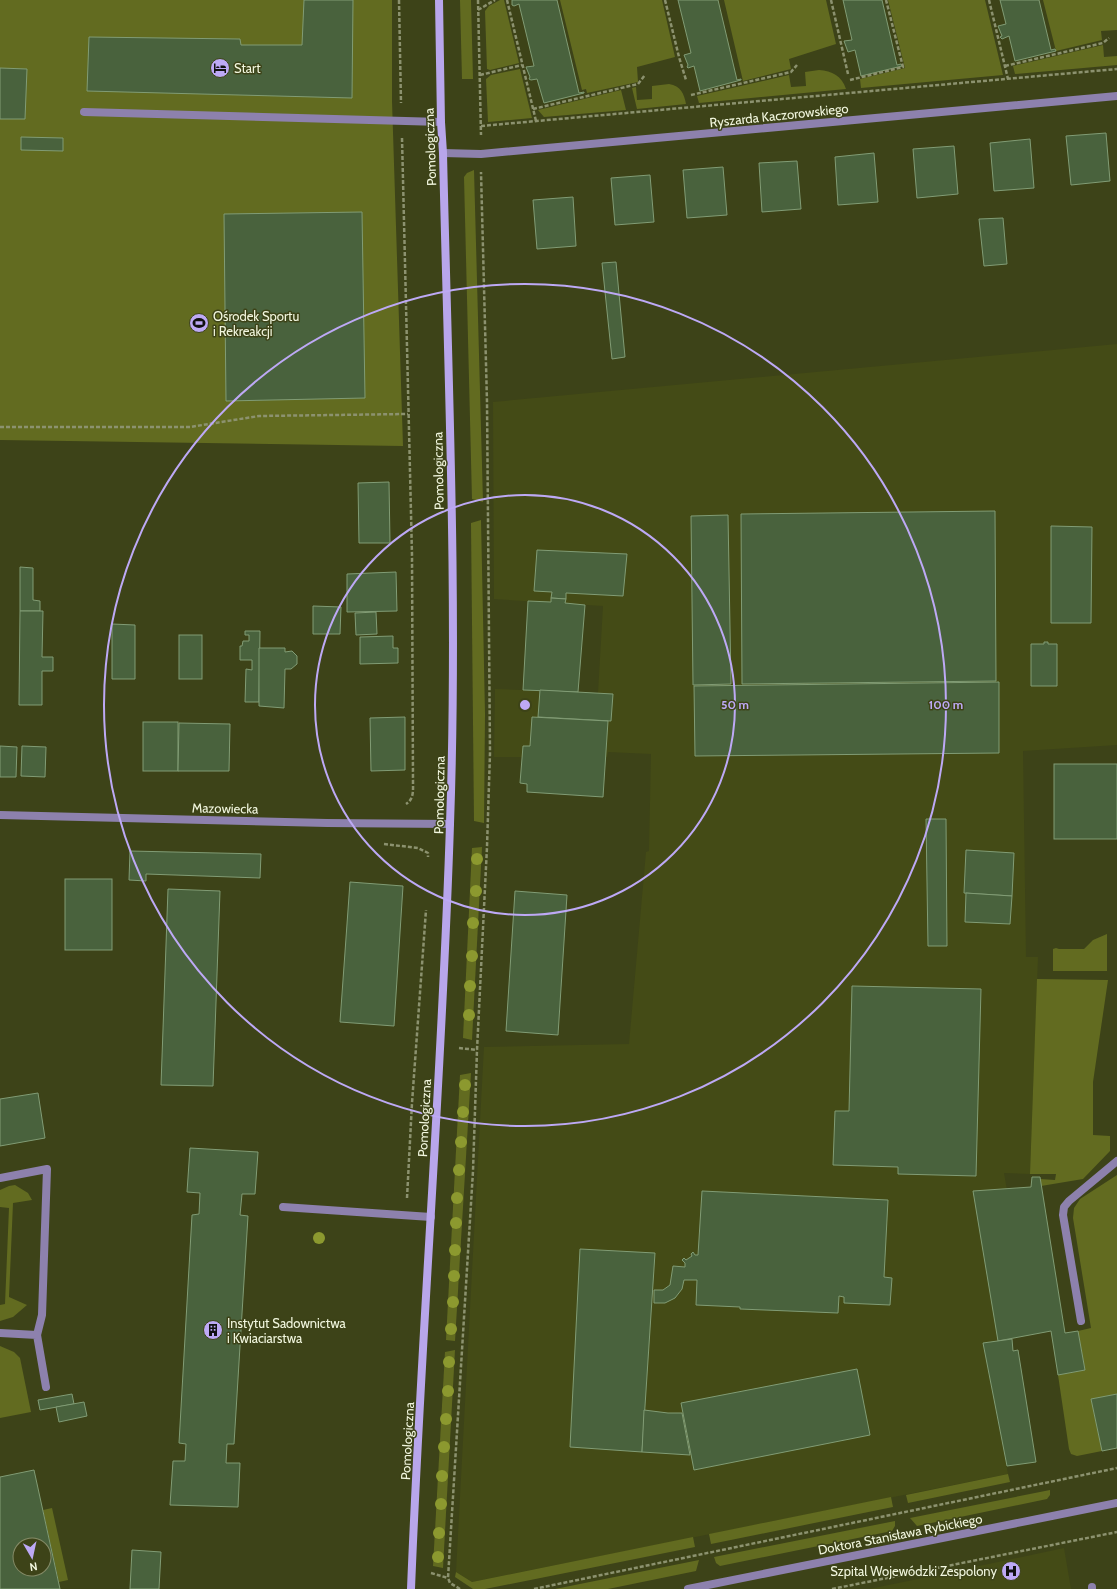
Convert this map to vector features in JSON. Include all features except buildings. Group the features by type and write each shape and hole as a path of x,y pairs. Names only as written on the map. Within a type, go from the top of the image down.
{"street":[{"name":"Pomologiczna","path":"411,1589 450,824 454,629 439,0"},
{"name":"Ryszarda Kaczorowskiego","path":"443,153 481,154 1117,96"},
{"path":"84,112 441,122"},
{"name":"Mazowiecka","path":"0,815 328,823 450,824"},
{"path":"1081,1322 1063,1215 1064,1207 1069,1201 1117,1161"},
{"path":"0,1178 46,1169 42,1314 37,1335 46,1387"},
{"path":"283,1207 431,1217"},
{"path":"0,1333 37,1335"},
{"name":"Doktora Stanisława Rybickiego","path":"688,1589 1117,1503"}],"path":[{"path":"460,1589 450,1584 448,1578 473,1171 490,753 487,402 478,0"},
{"path":"478,11 495,0"},
{"path":"507,0 536,121"},
{"path":"665,0 678,57 686,80"},
{"path":"832,0 848,74"},
{"path":"850,80 903,67 886,0"},
{"path":"989,0 1008,79"},
{"path":"1005,66 1103,42 1109,38"},
{"path":"480,75 522,65"},
{"path":"690,96 791,72 798,65"},
{"path":"481,126 1117,69"},
{"path":"533,109 638,84 645,75"},
{"path":"403,807 410,802 413,796 412,555 404,264"},
{"path":"0,428 190,427 260,416 408,414"},
{"path":"379,844 418,848 428,853 429,860"},
{"path":"406,1215 426,906"},
{"path":"534,1589 1117,1468"},
{"path":"832,1589 1117,1532"},
{"path":"430,1573 448,1578"}],"shaded area":[{"name":"Ośrodek Sportu i Rekreakcji","path":"0,0 392,0 392,101 403,446 0,440"},
{"path":"460,0 471,0 473,79 462,79"},
{"path":"500,0 504,0 519,63 490,70 487,69 485,11 489,6"},
{"path":"560,0 662,0 675,57 637,67 638,82 587,93 586,89 582,90"},
{"path":"724,0 826,0 836,44 789,59 791,69 743,81"},
{"path":"888,0 985,0 1003,75 861,88 860,79 905,68"},
{"path":"1043,0 1117,0 1117,30 1101,31 1102,40 1056,51"},
{"path":"1103,45 1104,57 1117,56 1117,65 1015,74 1013,66"},
{"path":"520,69 532,118 488,122 486,79 491,75"},
{"path":"819,70 836,75 842,81 846,89 699,103 697,96 789,75 791,87 806,86 805,72"},
{"path":"669,84 681,91 686,104 637,109 632,88 636,87 637,100 652,99 652,86"},
{"path":"621,90 626,110 544,117 538,110"},
{"path":"474,170 483,502 472,499 464,177 467,173"},
{"path":"1117,344 1117,745 1023,751 1026,957 1038,957 1030,1174 1004,1173 1032,1335 983,1343 1008,1474 472,1582 456,1572 484,1047 629,1044 646,852 649,851 651,754 608,752 607,757 494,757 495,689 598,693 603,606 494,599 493,402"},
{"path":"481,520 485,714 484,823 474,821 471,523"},
{"path":"482,847 472,1040 463,1038 472,848"},
{"path":"1107,934 1107,971 1053,971 1053,949 1084,949 1093,940"},
{"path":"1037,979 1108,980 1093,1082 1093,1135 1110,1136 1110,1151 1083,1179 1041,1186 1040,1179 1055,1180 1056,1174 1030,1174"},
{"path":"471,1073 455,1341 446,1340 460,1075"},
{"path":"1117,1175 1117,1394 1091,1399 1102,1451 1077,1456 1071,1454 1069,1449 1058,1375 1085,1370 1078,1331 1091,1328 1073,1218 1074,1208 1080,1199"},
{"path":"15,1185 28,1193 32,1200 13,1203 9,1297 27,1305 13,1317 0,1321 0,1305 5,1304 9,1208 0,1207 0,1190"},
{"path":"0,1346 14,1352 20,1358 31,1412 0,1418"},
{"path":"455,1350 443,1568 433,1566 445,1352"},
{"path":"1008,1474 1010,1482 908,1503 906,1495"},
{"path":"1050,1490 1050,1495 1047,1499 917,1526 910,1518"},
{"path":"891,1497 893,1507 711,1544 709,1534"},
{"path":"52,1508 68,1580 59,1582 52,1550 52,1537 49,1537 43,1510"},
{"path":"895,1521 895,1526 892,1531 720,1566 716,1563 714,1557"},
{"path":"693,1537 695,1547 485,1589 473,1589 455,1577 456,1572 472,1582"},
{"name":"Szpital Wojewódzki Zespolony","path":"1064,1548 1071,1589 869,1589 918,1579"},
{"path":"699,1560 696,1571 608,1589 555,1589"}],"place":[{"name":"Start","path":"220,68"},
{"name":"Ośrodek Sportu i Rekreakcji","path":"199,323"},
{"name":"Instytut Sadownictwa i Kwiaciarstwa","path":"213,1330"},
{"name":"Szpital Wojewódzki Zespolony","path":"1011,1571"}]}
